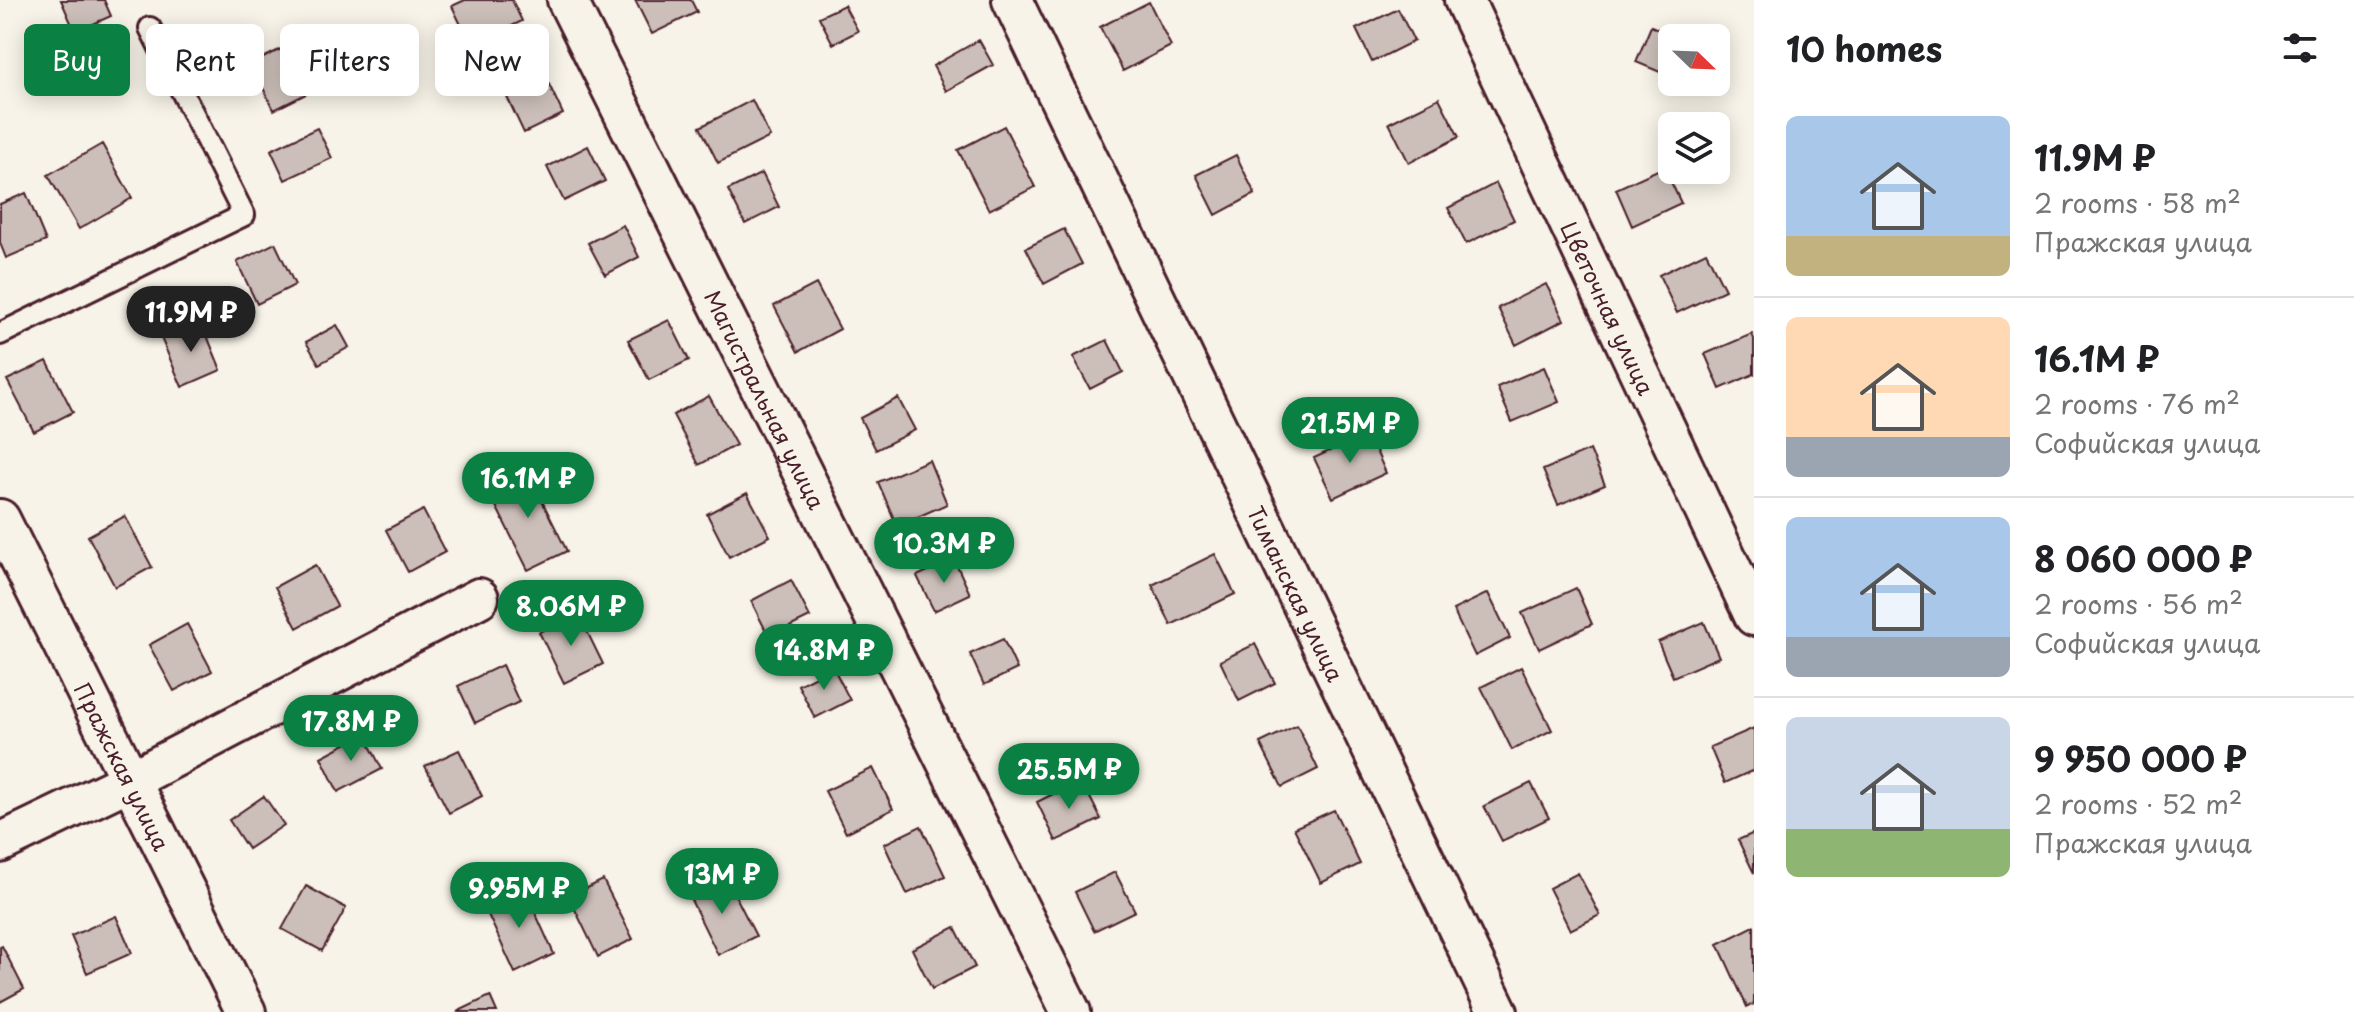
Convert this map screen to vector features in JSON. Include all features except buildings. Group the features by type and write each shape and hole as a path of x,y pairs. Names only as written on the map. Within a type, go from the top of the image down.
{"street":[{"name":"Магистральная улица","path":"567,0 1071,1012"},
{"name":"Тиманская улица","path":"1012,0 1498,1012"},
{"name":"Цветочная улица","path":"1464,0 1754,616"},
{"name":"Пражская улица","path":"0,519 246,1012"},
{"path":"0,843 131,780 479,598"}],"lane":[{"path":"0,334 244,215 184,96"}]}
